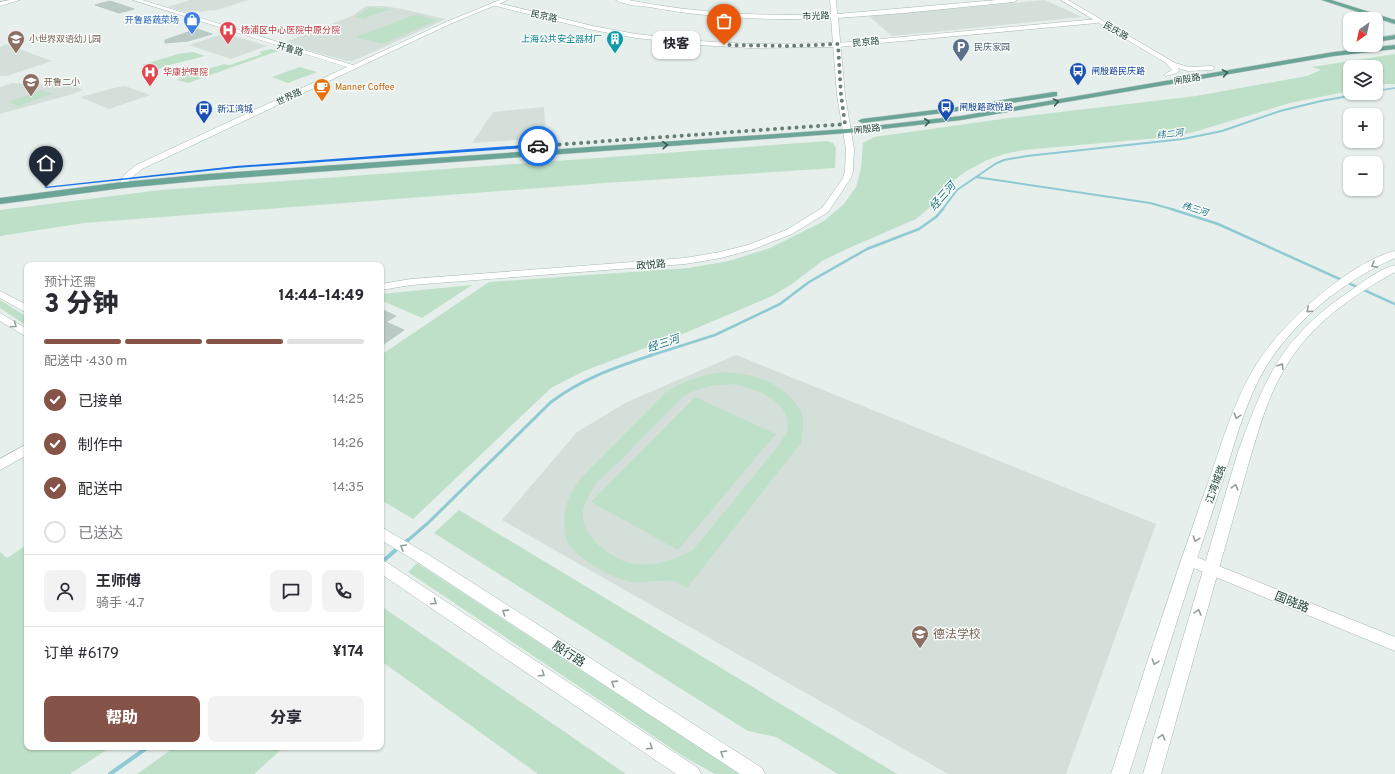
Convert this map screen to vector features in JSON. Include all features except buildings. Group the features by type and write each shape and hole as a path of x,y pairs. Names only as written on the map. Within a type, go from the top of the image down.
{"main road":[{"path":"1325,0 1395,22"},
{"path":"1339,0 1395,17"},
{"path":"1383,39 1395,37"},
{"name":"闸殷路","path":"1092,87 1343,46"},
{"name":"闸殷路","path":"0,193 125,181 236,167 788,129 908,124 961,118 1327,56 1395,47"},
{"name":"闸殷路","path":"0,201 125,181 799,135 900,116 1062,92"},
{"path":"900,116 888,120 887,123 908,124"},
{"path":"788,129 800,130 801,133 799,135"}],"street":[{"path":"0,3 7,0"},
{"path":"0,3 16,0"},
{"name":"开鲁路","path":"136,0 353,67"},
{"name":"世界路","path":"125,181 139,168 448,23 505,0"},
{"name":"市光路","path":"619,0 662,8 710,14 763,17 834,16 1014,0"},
{"name":"政悦路","path":"384,286 483,276 685,261 721,255 751,247 789,232 825,210 847,178 850,149 841,95 838,44 833,0"},
{"name":"民庆路","path":"1064,0 1168,62 1188,69 1212,68"},
{"name":"民京路","path":"494,4 600,30 655,38 750,46 838,44 1097,20"},
{"path":"1167,75 1175,72 1176,70 1168,62"},
{"name":"江湾城路","path":"1120,774 1182,578 1228,448 1239,410 1254,377 1272,349 1292,325 1340,285 1395,254"},
{"name":"江湾城路","path":"1152,774 1244,455 1257,416 1271,383 1288,355 1329,311 1354,292 1395,268"},
{"path":"0,294 24,308"},
{"path":"0,316 24,332"},
{"path":"0,465 24,451"},
{"name":"殷行路","path":"384,536 424,559 756,774"},
{"name":"国晓路","path":"1189,560 1395,644"},
{"path":"384,568 692,774"}],"shaded area":[{"path":"190,0 248,0 214,11 198,11 189,13 167,7"},
{"path":"1045,0 1082,17 892,36 869,16"},
{"path":"366,6 384,6 446,19 353,61 347,61 283,43 352,16"},
{"name":"杨浦区中心医院中原分院","path":"225,33 267,46 231,59 189,45"},
{"name":"小世界双语幼儿园","path":"6,44 52,61 7,76 0,76 0,47"},
{"name":"开鲁二小","path":"12,83 75,86 83,90 0,114 0,87"},
{"name":"开鲁二小","path":"125,86 150,95 109,109 80,97 118,87"},
{"path":"544,107 546,138 472,143 493,112"},
{"name":"德法学校","path":"736,355 1156,524 1066,774 948,774 502,520 577,432 627,402"}],"green space":[{"path":"370,7 390,9 363,19 355,17"},
{"path":"418,15 438,20 383,44 356,37 411,16"},
{"path":"271,49 278,51 188,83 177,80 181,78 177,76 192,74 224,64 230,65 262,54 259,52"},
{"path":"193,52 205,56 165,66 155,71 142,65 178,54"},
{"path":"1395,54 1395,84 1383,84 1383,60 1357,60"},
{"path":"1343,62 1343,92 1290,103 1194,132 1169,137 1024,150 1004,154 987,160 965,172 948,185 935,203 916,219 822,261 792,284 772,296 685,333 584,371 551,388 413,519 384,502 384,353 489,282 688,268 729,261 770,248 824,221 844,204 856,187 861,168 863,143 874,137 1009,118 1196,96 1307,76 1321,70 1312,67"},
{"path":"300,67 317,72 288,83 272,77"},
{"path":"42,90 52,94 18,106 8,102"},
{"path":"827,141 833,143 836,148 835,168 605,183 84,223 0,236 0,210 161,190"},
{"path":"472,285 422,318 384,302 384,294"},
{"path":"0,300 24,315 24,324 0,308"},
{"path":"714,373 739,373 752,376 763,379 784,391 795,402 803,418 801,443 687,588 677,582 670,581 634,582 616,577 596,568 578,555 566,540 564,522 567,502 573,490 581,478 665,393 685,382","holes":["732,384 762,393 779,405 785,413 787,423 786,434 779,445 693,550 665,561 635,564 617,558 600,546 587,531 583,518 583,510 586,502 597,483 684,396 695,390 713,386"]},
{"path":"695,397 776,434 678,550 591,502"},
{"path":"459,510 897,774 838,774 776,737 748,731 434,533"},
{"path":"24,547 24,750 106,750 70,774 0,774 0,552 7,558"},
{"path":"417,563 740,774 715,774 686,758 408,572"},
{"path":"384,608 626,774 538,774 384,663"},
{"path":"171,750 281,750 254,774 137,774"}],"waterway":[{"name":"纬二河","path":"1383,90 1395,88"},
{"name":"纬二河","path":"976,177 995,164 1004,160 1027,156 1183,139 1222,131 1280,111 1343,97"},
{"name":"经三河","path":"942,210 957,190 976,177"},
{"name":"纬三河","path":"976,177 1150,203 1175,210"},
{"name":"经三河","path":"651,356 715,335 780,304 809,282 867,249 919,229 936,217 943,209"},
{"name":"纬三河","path":"1171,209 1218,224 1395,304"},
{"name":"经三河","path":"407,541 428,523 551,402 587,380 612,369 651,356"},
{"name":"经三河","path":"404,544 407,541"},
{"name":"经三河","path":"384,560 399,547"},
{"name":"经三河","path":"110,774 144,750"}],"way so far":[{"path":"538,146 845,124 841,95 838,44 791,46 724,45"}],"place":[{"name":"开鲁路蔬菜场","path":"192,35"},
{"name":"杨浦区中心医院中原分院","path":"228,45"},
{"name":"快客","path":"724,45"},
{"name":"小世界双语幼儿园","path":"16,54"},
{"name":"上海公共安全器材厂","path":"615,54"},
{"name":"民庆家园","path":"961,62"},
{"name":"闸殷路民庆路","path":"1078,86"},
{"name":"华康护理院","path":"150,87"},
{"name":"开鲁二小","path":"31,97"},
{"name":"Manner Coffee","path":"322,102"},
{"name":"闸殷路政悦路","path":"946,122"},
{"name":"新江湾城","path":"204,124"},
{"name":"德法学校","path":"920,649"}],"route":[{"path":"46,187 88,181 236,167 538,146"}]}
